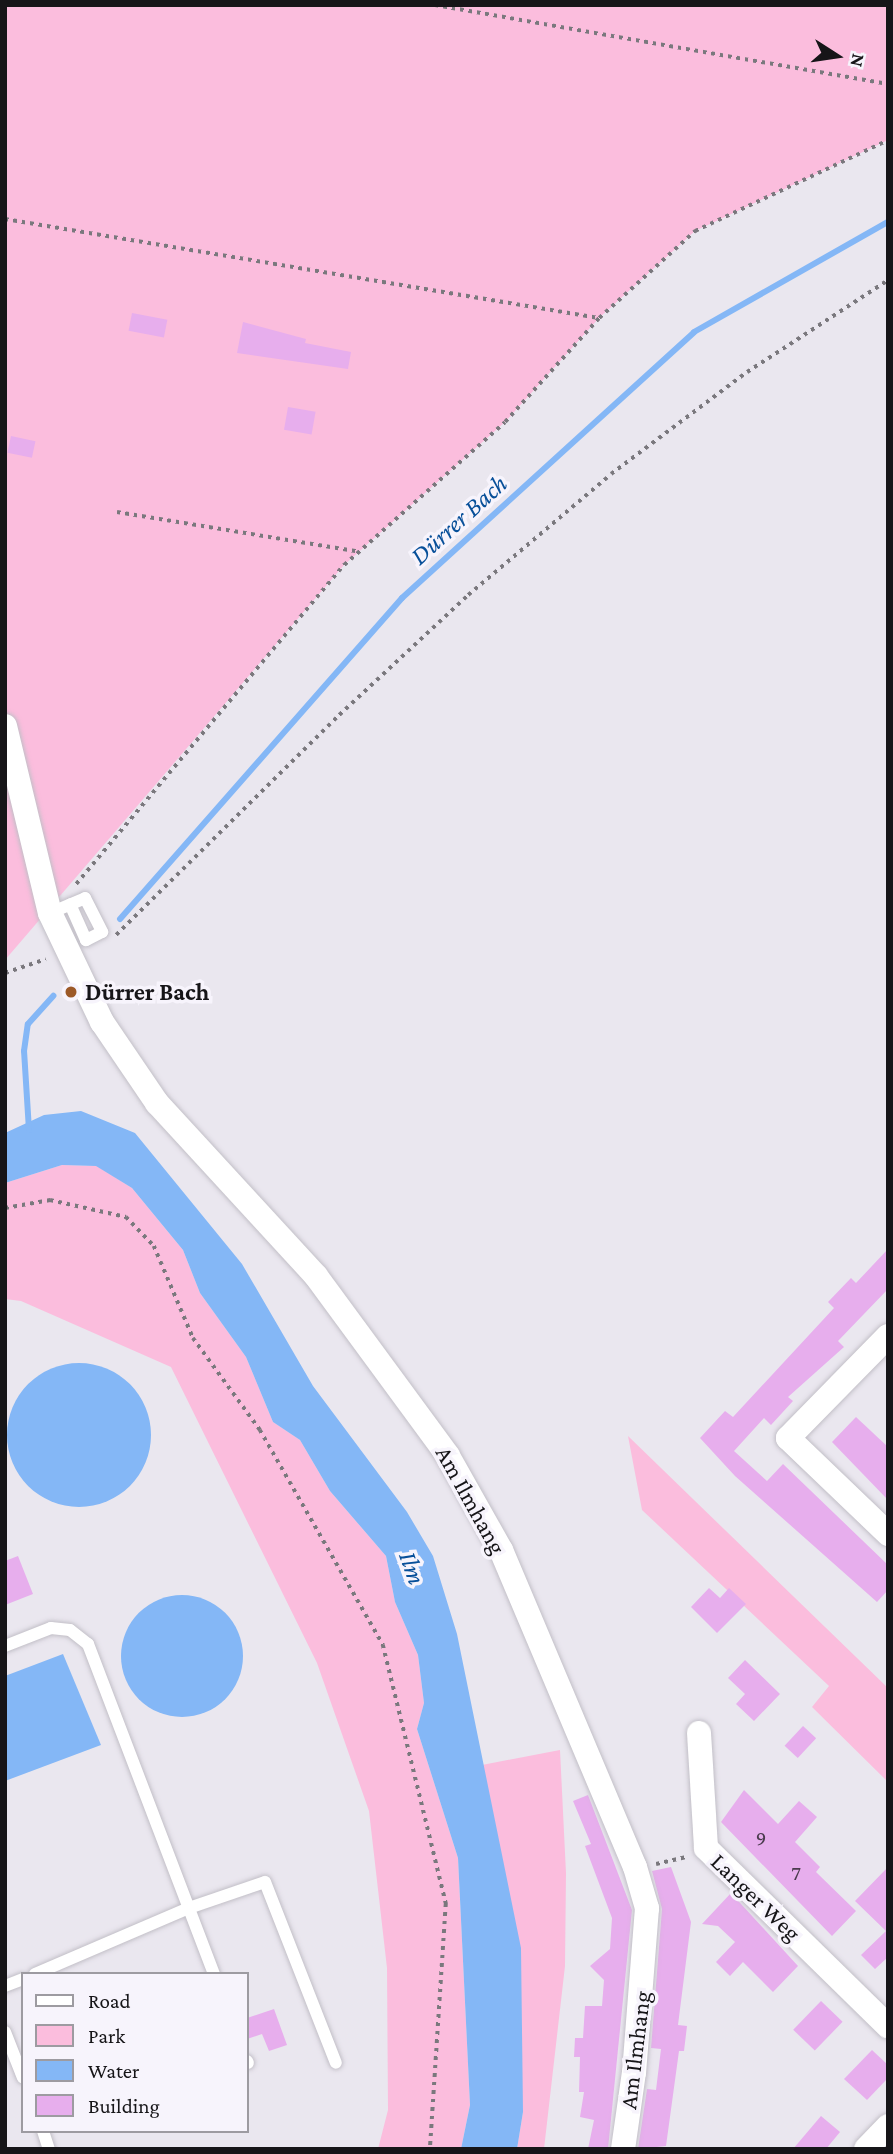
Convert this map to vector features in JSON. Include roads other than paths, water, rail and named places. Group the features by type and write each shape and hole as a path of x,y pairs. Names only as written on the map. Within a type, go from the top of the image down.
{"street":[{"name":"Am Ilmhang","path":"5,726 60,909 65,950 129,1065 157,1103 316,1276 441,1446 501,1550 635,1867 647,1908 634,2072 623,2149"},
{"path":"888,1336 788,1438 888,1534"},
{"name":"Langer Weg","path":"699,1733 706,1847 888,2026"},
{"path":"866,2149 888,2126"}],"lane":[{"path":"5,1646 51,1628 70,1630 88,1644 213,1972"},
{"path":"40,1972 189,1908 265,1882 336,2063"},
{"path":"5,2032 21,2073"}],"water":[{"name":"Ilm","path":"81,1111 135,1133 242,1264 313,1386 407,1512 433,1556 457,1634 521,1948 523,2112 517,2149 461,2149 470,2105 458,1858 417,1729 424,1703 418,1655 395,1602 386,1556 330,1491 300,1440 273,1422 246,1357 200,1293 183,1250 132,1188 96,1166 62,1165 5,1183 5,1133 44,1115"},
{"path":"79,1363 107,1369 130,1384 145,1407 151,1435 145,1463 130,1486 107,1501 79,1507 51,1501 28,1486 13,1463 7,1435 13,1407 28,1384 51,1369"},
{"path":"182,1595 205,1600 225,1613 238,1633 243,1656 238,1679 225,1699 205,1712 182,1717 159,1712 139,1699 126,1679 121,1656 126,1633 139,1613 159,1600"},
{"path":"63,1654 101,1745 5,1781 5,1676"}],"waterway":[{"name":"Dürrer Bach","path":"120,919 402,598 694,332 888,222"},
{"name":"Dürrer Bach","path":"29,1130 24,1051 28,1024 53,996"}],"place":[{"name":"Dürrer Bach","path":"71,992"}]}
